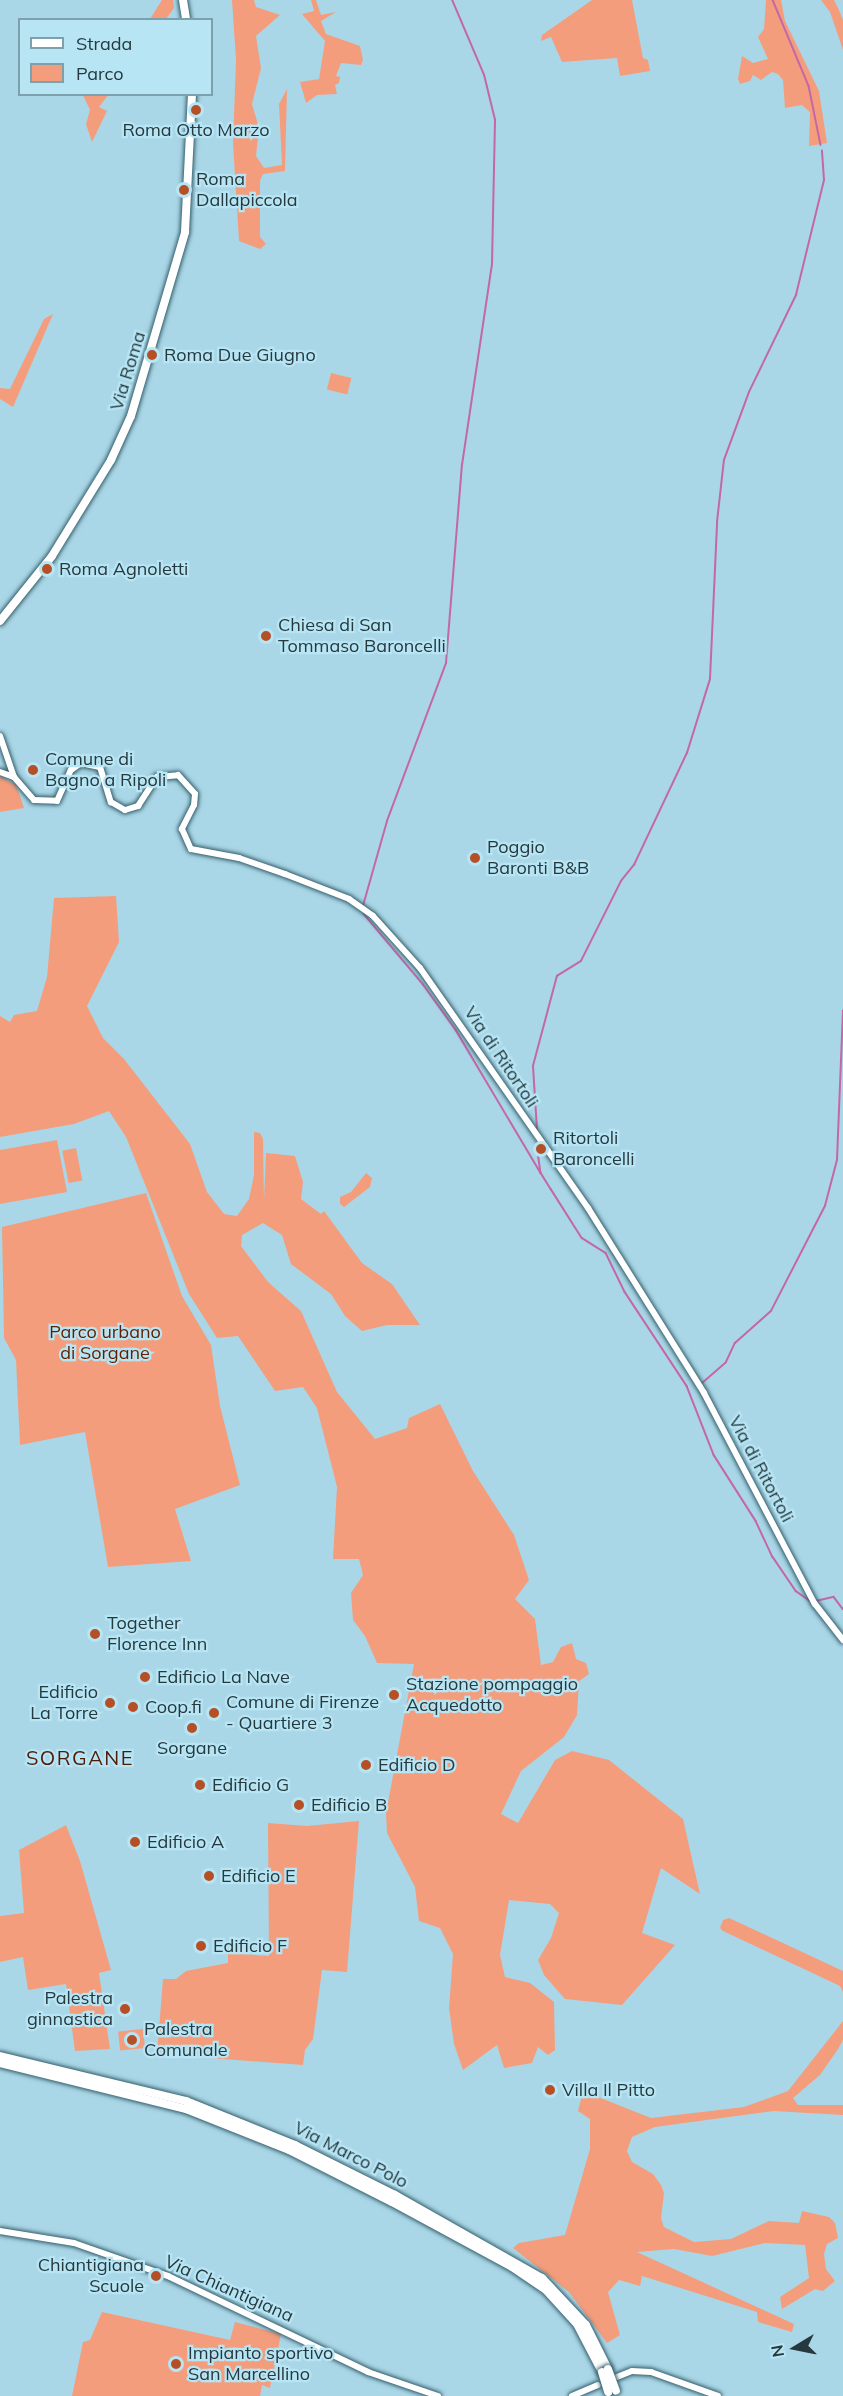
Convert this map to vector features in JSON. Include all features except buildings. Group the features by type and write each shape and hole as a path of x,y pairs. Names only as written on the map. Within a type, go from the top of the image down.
{"highway":[{"name":"Via Marco Polo","path":"0,2056 159,2093 222,2114 295,2145 449,2229 525,2275 556,2299 582,2332 605,2370 612,2394"},
{"name":"Via Marco Polo","path":"0,2063 168,2103 241,2129 316,2163 449,2229"}],"main road":[{"path":"183,0 186,18"},
{"name":"Via Roma","path":"0,621 52,556 111,460 131,416 185,232 192,96"}],"street":[{"path":"0,736 14,777"},
{"name":"Via di Ritortoli","path":"14,777 32,798 45,802 59,799 71,770 81,763 100,767 111,802 125,810 138,806 157,777 178,775 195,794 194,806 182,829 191,849 239,858 291,876 349,899 373,916 420,968 453,1013 672,1339 813,1601 843,1640"},
{"path":"0,772 14,777"},
{"name":"Via Chiantigiana","path":"0,2231 74,2242 179,2280 224,2306 312,2342 368,2372 438,2396"},
{"path":"617,2377 632,2371 651,2372 718,2396"},
{"path":"572,2396 598,2385"}],"green space":[{"path":"162,0 173,0 174,8 167,18 151,18"},
{"path":"232,0 254,0 256,7 280,15 256,36 261,68 252,104 259,128 256,156 264,168 282,165 279,104 287,89 285,171 263,174 260,181 260,237 266,244 260,249 239,241 233,143 236,60"},
{"path":"311,0 316,0 321,15 336,12 321,21 326,34 360,46 363,60 361,65 341,63 336,76 340,77 339,83 335,85 337,94 317,95 306,103 300,82 319,79 325,41 302,14 314,11"},
{"path":"592,0 632,0 643,58 648,60 650,71 620,76 617,58 562,62 551,37 541,41 542,35"},
{"path":"766,0 781,0 785,21 819,91 827,143 809,146 810,112 802,105 785,108 783,80 778,74 772,72 761,80 753,75 750,81 740,84 738,79 742,56 753,63 768,59 758,37 764,29"},
{"path":"821,0 834,0 838,8 843,20 843,50 830,12"},
{"path":"83,96 107,96 99,107 107,111 92,142 86,124 90,110"},
{"path":"53,314 13,407 0,399 0,388 10,389 44,319"},
{"path":"331,373 351,378 347,395 327,389"},
{"path":"0,776 16,785 24,808 0,812"},
{"path":"116,896 119,942 87,1006 103,1038 124,1059 190,1144 207,1192 224,1214 237,1216 249,1199 254,1175 254,1132 260,1133 263,1139 264,1200 266,1153 295,1156 303,1182 301,1199 321,1214 324,1211 362,1263 392,1284 420,1325 387,1325 362,1331 345,1316 331,1294 291,1264 282,1235 263,1223 242,1235 241,1246 268,1282 301,1311 337,1392 375,1439 407,1428 409,1418 440,1404 473,1471 514,1535 529,1580 515,1599 535,1619 541,1665 553,1662 561,1647 572,1643 576,1659 586,1663 589,1674 579,1681 577,1715 564,1737 521,1771 501,1814 518,1823 555,1760 572,1751 609,1760 683,1819 700,1894 661,1868 642,1933 675,1945 622,2005 565,1999 544,1975 538,1960 551,1938 559,1913 550,1904 509,1900 500,1955 505,1977 530,1983 554,2002 555,2050 548,2055 538,2047 532,2063 504,2068 497,2045 463,2070 454,2044 449,2008 453,1954 440,1928 419,1921 415,1887 387,1833 386,1813 414,1664 377,1663 365,1636 353,1620 351,1593 363,1575 359,1559 333,1559 337,1487 317,1408 303,1387 275,1391 238,1336 217,1338 189,1294 126,1137 109,1111 74,1124 0,1137 0,1016 10,1022 14,1015 37,1011 47,977 54,898"},
{"path":"57,1140 67,1192 0,1204 0,1150"},
{"path":"76,1148 82,1180 69,1183 62,1151"},
{"path":"366,1173 372,1178 370,1187 344,1207 340,1204 340,1197 351,1192"},
{"name":"Parco urbano di Sorgane","path":"146,1193 182,1296 211,1345 220,1406 240,1485 175,1509 191,1561 108,1567 85,1432 20,1445 16,1360 4,1338 2,1227"},
{"path":"359,1821 347,1972 322,1970 313,2039 305,2050 303,2065 157,2054 163,1979 176,1979 186,1971 228,1963 228,1953 269,1956 268,1823 307,1826"},
{"path":"66,1825 80,1861 111,1970 99,1973 110,2049 75,2051 66,1984 28,1990 23,1957 0,1962 0,1916 24,1913 19,1850"},
{"path":"729,1918 843,1971 843,1992 840,1986 723,1931 720,1928 723,1920"},
{"path":"843,2021 843,2040 838,2049 820,2075 793,2098 798,2105 843,2105 843,2115 774,2111 655,2127 632,2137 627,2151 632,2162 653,2174 661,2185 664,2193 661,2218 664,2227 694,2242 731,2239 769,2221 799,2223 802,2211 829,2217 835,2223 838,2238 827,2244 824,2254 826,2269 835,2281 823,2291 815,2289 782,2309 780,2297 809,2278 805,2245 765,2243 712,2256 674,2249 637,2252 794,2324 792,2332 758,2322 757,2312 642,2276 640,2286 619,2280 608,2292 620,2335 607,2343 569,2292 513,2248 519,2243 565,2235 590,2149 590,2119 578,2111 583,2091 651,2118 744,2107 788,2091"},
{"name":"Palestra Comunale","path":"143,2029 145,2048 120,2051 118,2032"},
{"name":"Impianto sportivo San Marcellino","path":"102,2312 230,2340 235,2322 281,2334 270,2388 262,2385 260,2396 72,2396 83,2342 90,2340"}],"waterway":[{"path":"363,906 387,821 446,663 462,465 492,264 495,120 484,75 452,0"},
{"path":"773,0 809,86 821,145"},
{"path":"537,1130 533,1066 557,976 581,961 621,881 634,865 687,753 710,679 717,522 724,460 749,392 796,295 824,180 822,151"},
{"path":"364,914 423,984 456,1030 541,1173"},
{"path":"701,1384 726,1362 735,1343 771,1311 825,1206 837,1160 843,1011"},
{"path":"537,1145 541,1173 582,1238 606,1253 625,1292 687,1386 714,1455 756,1521 773,1557 796,1591 812,1602"},
{"path":"816,1601 834,1597 843,1609"}],"place":[{"name":"Roma Otto Marzo","path":"196,110"},
{"name":"Roma Dallapiccola","path":"184,190"},
{"name":"Roma Due Giugno","path":"152,355"},
{"name":"Roma Agnoletti","path":"47,569"},
{"name":"Chiesa di San Tommaso Baroncelli","path":"266,636"},
{"name":"Comune di Bagno a Ripoli","path":"33,770"},
{"name":"Poggio Baronti B&B","path":"475,858"},
{"name":"Ritortoli Baroncelli","path":"541,1149"},
{"name":"Together Florence Inn","path":"95,1634"},
{"name":"Edificio La Nave","path":"145,1677"},
{"name":"Stazione pompaggio Acquedotto","path":"394,1695"},
{"name":"Edificio La Torre","path":"110,1703"},
{"name":"Coop.fi","path":"133,1707"},
{"name":"Comune di Firenze - Quartiere 3","path":"214,1713"},
{"name":"Sorgane","path":"192,1728"},
{"name":"Edificio D","path":"366,1765"},
{"name":"Edificio G","path":"200,1785"},
{"name":"Edificio B","path":"299,1805"},
{"name":"Edificio A","path":"135,1842"},
{"name":"Edificio E","path":"209,1876"},
{"name":"Edificio F","path":"201,1946"},
{"name":"Palestra ginnastica","path":"125,2009"},
{"name":"Palestra Comunale","path":"132,2040"},
{"name":"Villa Il Pitto","path":"550,2090"},
{"name":"Chiantigiana Scuole","path":"156,2276"},
{"name":"Impianto sportivo San Marcellino","path":"176,2364"}],"district":[{"name":"SORGANE","path":"80,1757"}]}
